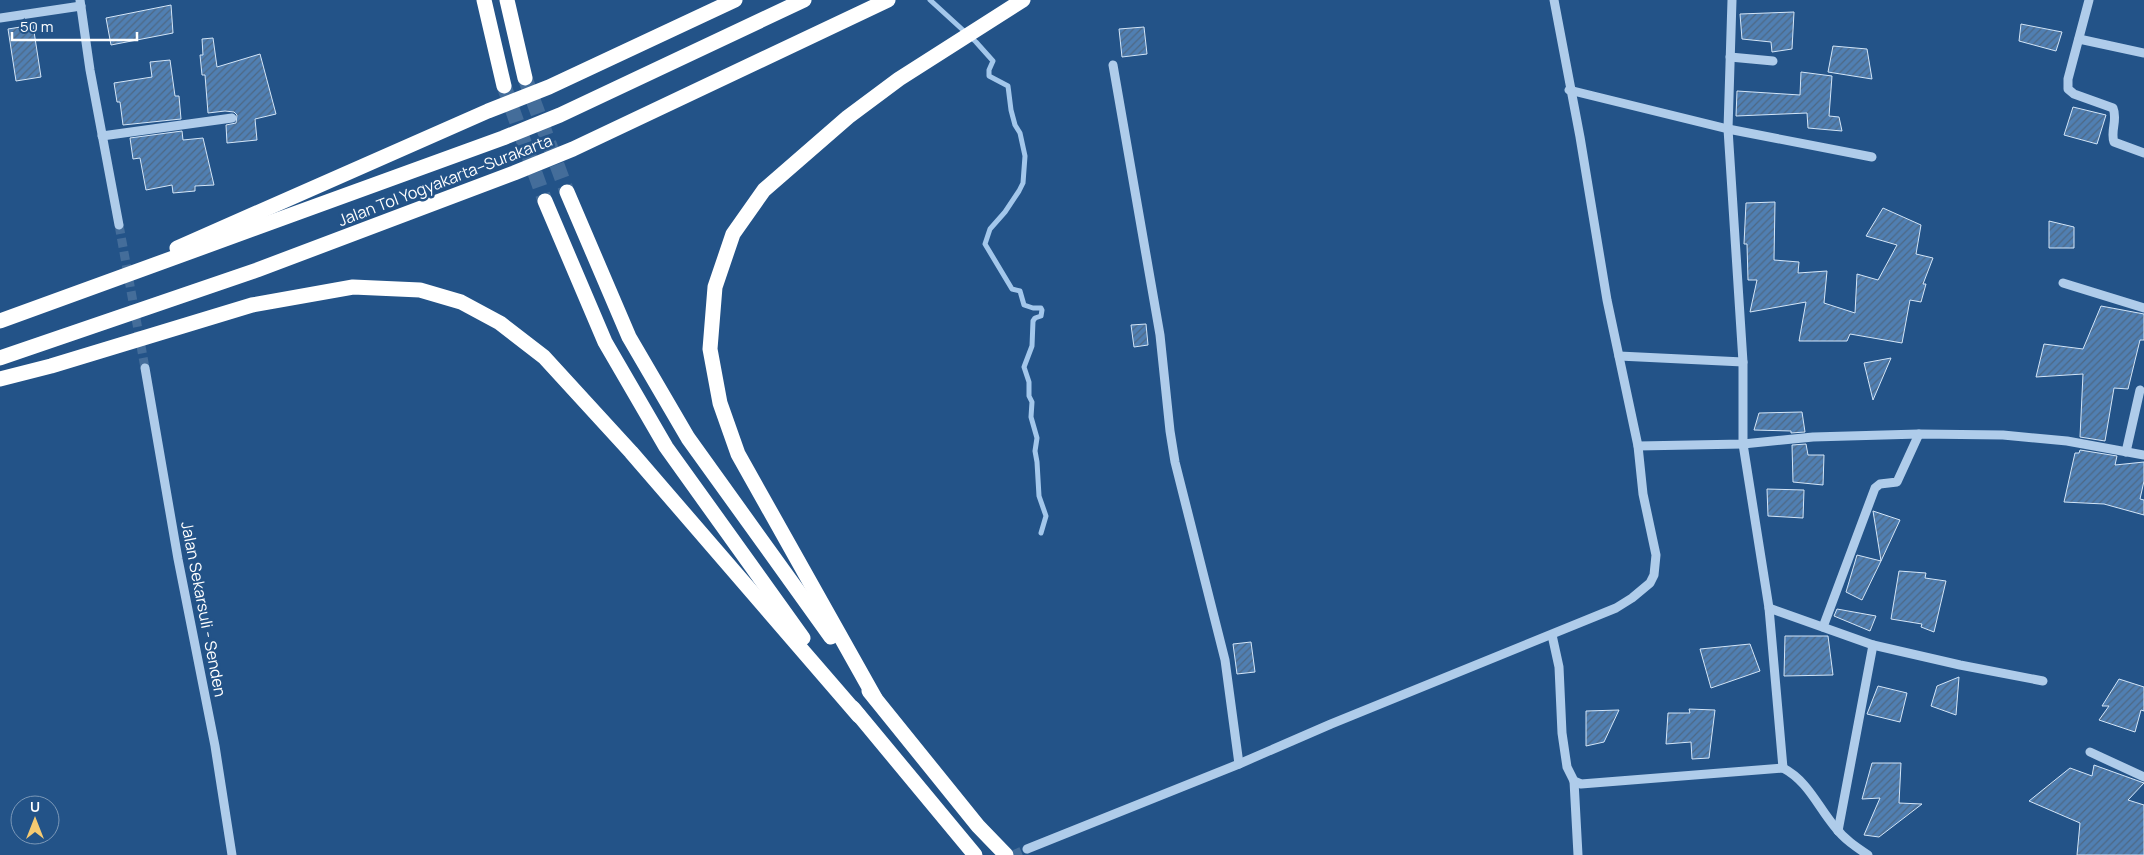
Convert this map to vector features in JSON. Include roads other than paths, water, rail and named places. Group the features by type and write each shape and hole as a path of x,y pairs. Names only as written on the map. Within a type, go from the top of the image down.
{"highway":[{"path":"484,0 504,86"},
{"path":"506,0 525,78"},
{"path":"42,306 488,111 549,87 735,0"},
{"name":"Jalan Tol Yogyakarta–Surakarta","path":"0,321 544,122 804,0"},
{"name":"Jalan Tol Yogyakarta–Surakarta","path":"0,358 257,270 514,174 573,149 888,0"},
{"path":"875,698 738,454 720,403 710,349 716,287 732,234 764,190 848,117 899,79 1023,0"},
{"path":"567,192 629,337 688,438 875,698 978,826 1006,855"},
{"path":"545,201 605,342 666,447 859,716"},
{"path":"0,378 50,366 252,305 353,287 420,290 461,302 500,323 544,357 631,452 859,716 975,855"}],"street":[{"path":"1027,849 1239,764 1331,724 1616,608 1650,583 1654,575 1656,555 1643,494 1638,446 1607,300 1580,137 1569,90 1554,0"},
{"path":"1732,0 1728,129 1743,362 1743,444 1768,608 1783,768"},
{"path":"2089,0 2068,79 2068,89 2074,94 2113,108 2115,118 2112,137 2114,142 2144,153"},
{"path":"0,18 80,3 119,225"},
{"path":"2079,39 2144,53"},
{"path":"1730,57 1773,61"},
{"path":"1113,65 1160,335 1170,431 1225,660 1239,764"},
{"path":"1569,90 1728,129 1872,157"},
{"path":"102,136 232,118"},
{"path":"2063,282 2144,308"},
{"path":"1619,356 1743,362"},
{"name":"Jalan Sekarsuli - Senden","path":"145,368 177,550 215,746 232,855"},
{"path":"2126,452 2140,390"},
{"path":"1638,446 1743,444 1813,437 1920,434 2003,435 2028,436 2144,455"},
{"path":"1823,627 1875,488 1880,484 1897,482 1920,434"},
{"path":"1768,608 1873,644 1960,665 2043,681"},
{"path":"1552,634 1560,673 1565,758 1574,781 1578,855"},
{"path":"1838,831 1873,644"},
{"path":"2090,752 2144,777"},
{"path":"1574,781 1581,784 1783,768 1806,787 1838,831 1868,855"}],"waterway":[{"path":"930,0 976,42 993,61 989,70 989,76 1008,86 1011,110 1015,125 1020,133 1025,156 1023,183 1005,212 990,229 985,244 1012,289 1020,291 1024,305 1041,308 1042,310 1041,316 1033,321 1032,346 1024,367 1029,382 1029,396 1032,402 1031,417 1037,438 1035,451 1039,496 1046,516 1041,533"}],"tunnel":[{"path":"525,78 567,192"},
{"path":"504,86 545,201"},
{"path":"119,225 145,368"},
{"path":"1013,855 1027,849"}]}
